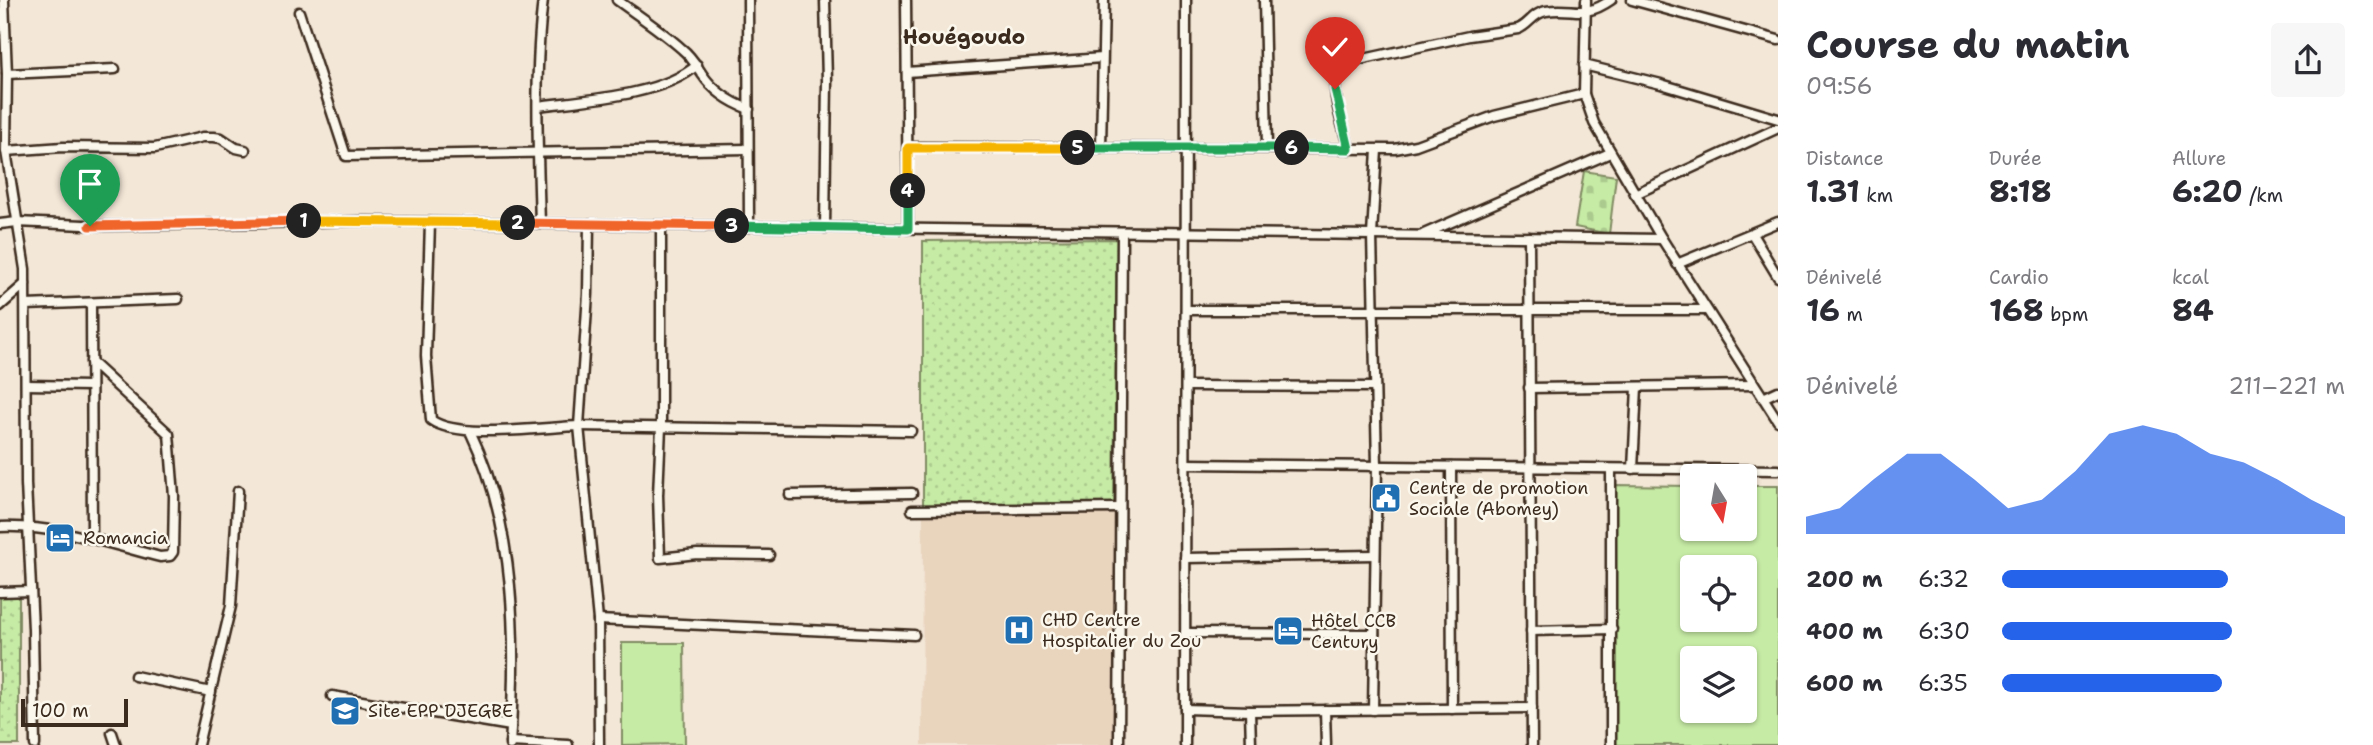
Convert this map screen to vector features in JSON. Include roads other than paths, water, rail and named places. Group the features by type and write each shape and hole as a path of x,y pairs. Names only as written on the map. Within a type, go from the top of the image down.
{"street":[{"path":"4,0 6,151 24,253 28,526 35,745"},
{"path":"540,224 538,106 542,0"},
{"path":"617,0 682,48 717,92 750,108"},
{"path":"748,0 749,227"},
{"path":"825,0 825,228"},
{"path":"906,0 908,229"},
{"path":"1101,148 1104,0"},
{"path":"1185,745 1186,0"},
{"path":"1264,0 1267,148"},
{"path":"1586,0 1584,94 1594,123 1662,239 1778,421"},
{"path":"1349,149 1335,89 1336,75 1340,68 1350,62 1469,36 1518,29 1543,11 1586,12 1611,0"},
{"path":"1632,0 1778,40"},
{"path":"299,12 346,156 748,149"},
{"path":"907,72 1102,58"},
{"path":"538,106 657,86 687,75 697,65"},
{"path":"1584,65 1707,97 1778,119"},
{"path":"7,74 115,69"},
{"path":"908,148 1377,150 1416,145 1494,116 1584,94"},
{"path":"1635,194 1778,128"},
{"path":"6,151 63,147 155,148 214,137 221,138 236,148 245,149"},
{"path":"1373,710 1377,466 1372,235 1377,150"},
{"path":"1419,236 1610,153"},
{"path":"0,224 17,222 90,226 430,222 1662,239"},
{"path":"430,222 426,356 430,417 438,425 470,431 579,426 911,430"},
{"path":"1678,264 1778,222"},
{"path":"589,225 588,294 579,426 598,620 599,745"},
{"path":"661,226 661,427 658,495 660,558 698,554 769,555"},
{"path":"1119,745 1122,232"},
{"path":"1752,234 1778,277"},
{"path":"1529,237 1532,745"},
{"path":"0,306 25,284"},
{"path":"26,305 178,299"},
{"path":"91,303 92,538"},
{"path":"1186,310 1706,310"},
{"path":"0,527 28,526 92,538 160,557 170,556 173,552 174,496 169,434 91,362"},
{"path":"26,385 91,386"},
{"path":"1529,388 1754,385"},
{"path":"1186,386 1375,387"},
{"path":"1633,469 1637,387"},
{"path":"1763,398 1778,391"},
{"path":"470,431 495,498 511,596 510,744 568,745"},
{"path":"1186,464 1778,470"},
{"path":"1451,467 1452,709"},
{"path":"1611,469 1611,745"},
{"path":"198,745 231,606 238,491"},
{"path":"790,495 912,493"},
{"path":"912,510 1120,508"},
{"path":"1185,558 1375,555"},
{"path":"0,592 31,591"},
{"path":"598,620 914,635"},
{"path":"1531,631 1612,629"},
{"path":"1185,633 1374,634"},
{"path":"135,676 211,692"},
{"path":"332,696 511,726"},
{"path":"1185,709 1250,711 1532,708"},
{"path":"1325,710 1326,745"},
{"path":"1250,711 1251,745"},
{"path":"112,733 116,745"}],"place":[{"name":"Centre de promotion Sociale (Abomey)","path":"1386,498"},
{"name":"Romancia","path":"60,538"},
{"name":"CHD Centre Hospitalier du Zou","path":"1019,630"},
{"name":"Hôtel CCB Century","path":"1288,631"},
{"name":"Site EPP DJEGBE","path":"345,711"}],"district":[{"name":"Houégoudo","path":"964,37"}]}
